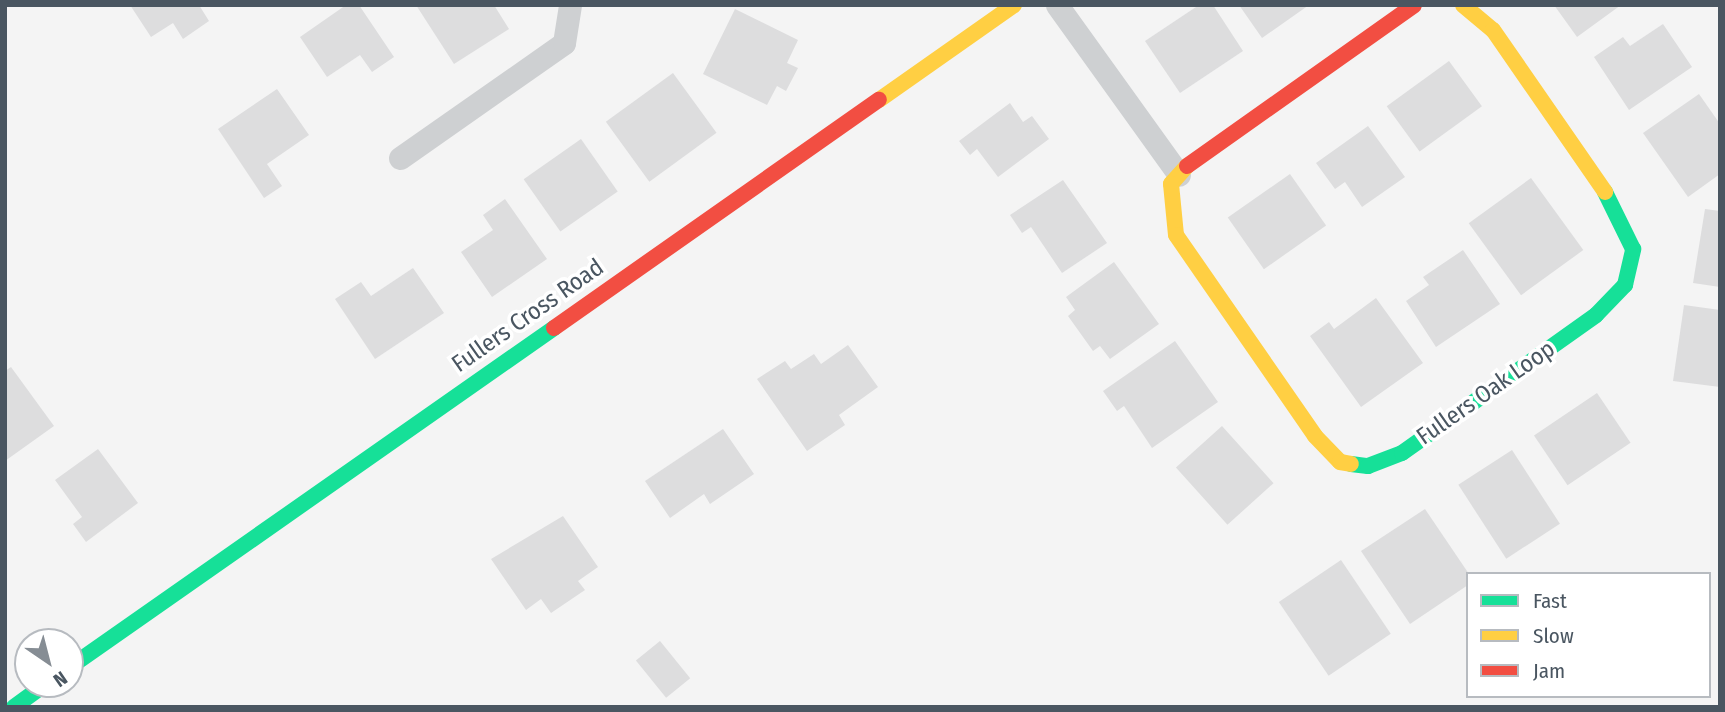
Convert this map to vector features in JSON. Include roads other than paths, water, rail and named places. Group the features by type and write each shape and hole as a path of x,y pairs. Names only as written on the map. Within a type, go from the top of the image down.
{"street":[{"path":"400,158 564,43 570,5"},
{"name":"Fullers Cross Road","path":"84,657 1014,5"},
{"path":"1057,5 1179,175 1413,5"},
{"name":"Fullers Oak Loop","path":"1179,175 1171,184 1169,207 1175,236 1315,436 1340,462 1368,466 1402,453 1596,315 1625,285 1633,249 1622,217 1508,52 1463,5"}]}
